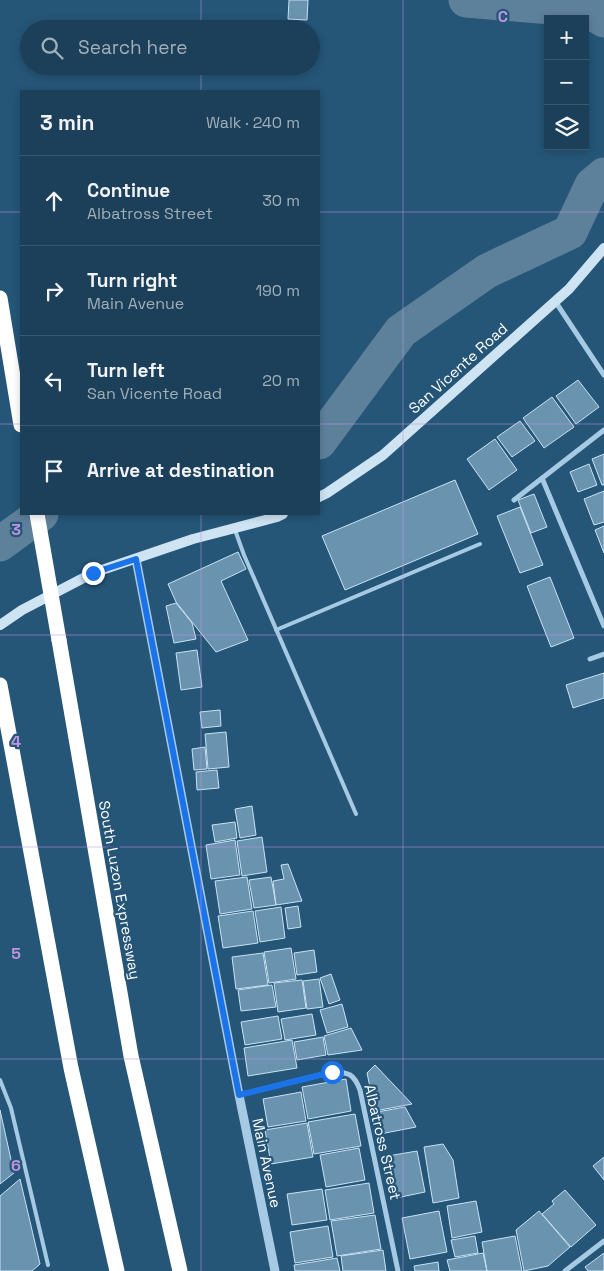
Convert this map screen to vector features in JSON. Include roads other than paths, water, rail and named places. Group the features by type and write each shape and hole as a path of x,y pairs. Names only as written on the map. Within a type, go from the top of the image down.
{"highway":[{"path":"0,298 20,419"},
{"name":"South Luzon Expressway","path":"37,515 132,1056 180,1271"},
{"path":"0,685 71,1068 116,1271"}],"main road":[{"name":"San Vicente Road","path":"320,496 383,455 569,289 604,248"},
{"path":"0,625 22,610 93,573 193,539 281,515"}],"street":[{"path":"555,302 604,375"},
{"path":"514,500 604,430"},
{"path":"542,478 604,626"},
{"name":"Main Avenue","path":"136,559 239,1095 275,1271"},
{"path":"590,659 604,654"},
{"name":"Albatross Street","path":"239,1095 332,1072 350,1074 357,1081 398,1271"},
{"path":"565,1271 604,1241"}],"lane":[{"path":"234,528 356,814"},
{"path":"276,630 480,544"},
{"path":"0,1080 11,1108 48,1265"}],"waterway":[{"path":"466,0 587,10 604,20"},
{"path":"320,441 401,331 487,271 570,232 592,185 604,175"},
{"path":"0,544 40,515"}]}
